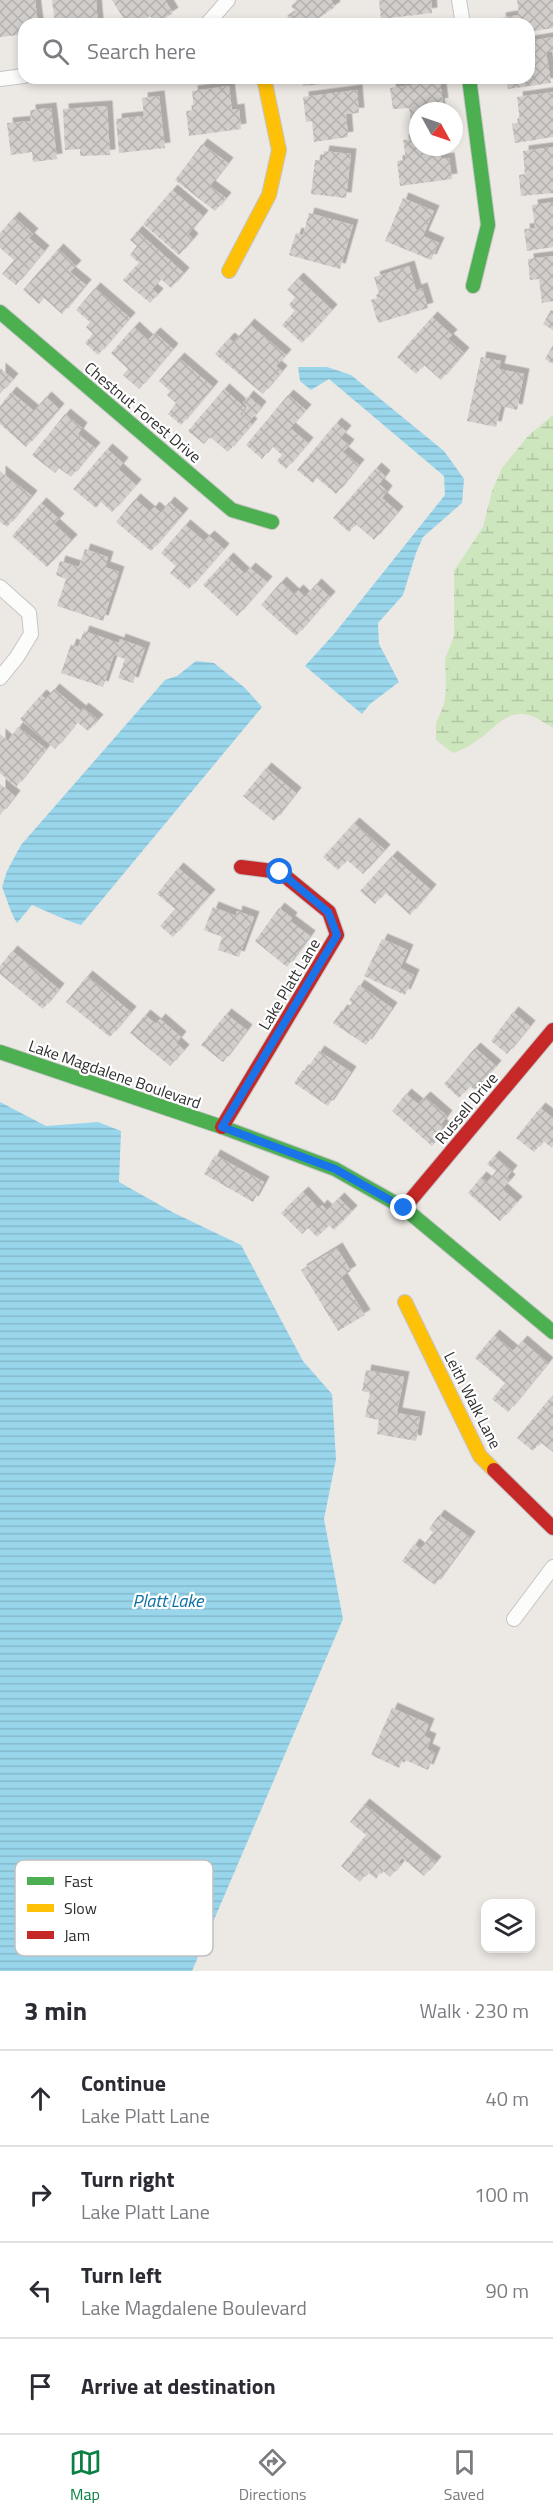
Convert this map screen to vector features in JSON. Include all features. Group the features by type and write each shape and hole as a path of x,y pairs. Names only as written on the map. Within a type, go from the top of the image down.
{"street":[{"path":"217,18 228,0"},
{"path":"459,0 461,18"},
{"path":"0,79 18,77"},
{"path":"229,271 269,195 279,150 265,84"},
{"path":"470,84 488,225 473,286"},
{"name":"Chestnut Forest Drive","path":"0,312 232,510 272,522"},
{"path":"0,587 29,613 31,634 17,657 0,678"},
{"name":"Lake Platt Lane","path":"222,1127 337,935 328,912 280,872 241,867"},
{"name":"Russell Drive","path":"404,1208 553,1030"},
{"name":"Lake Magdalene Boulevard","path":"0,1052 222,1127 335,1169 404,1208 553,1332"},
{"name":"Leith Walk Lane","path":"405,1302 480,1455 553,1528"},
{"path":"514,1619 553,1567"}],"green space":[{"path":"553,415 553,728 532,716 517,714 504,719 475,742 453,753 436,740 436,723 444,705 445,659 454,636 454,571 483,527 492,491 502,468 528,436"}],"water":[{"path":"298,367 327,367 351,375 444,451 464,479 462,503 423,537 403,595 378,623 379,644 399,682 370,704 362,714 305,666 334,634 445,495 444,476 329,379 311,390 300,381"},
{"path":"196,661 214,663 245,688 262,707 81,925 32,905 17,923 2,887 7,871 21,845 165,680 177,676"},
{"name":"Platt Lake","path":"0,1102 46,1126 98,1122 121,1131 119,1182 174,1213 241,1245 303,1361 332,1394 336,1459 324,1519 343,1619 213,1922 213,1860 15,1860 15,1956 198,1956 192,1971 0,1971"}],"building":[{"path":"0,0 35,0 37,18 18,18 18,35 0,37"},
{"path":"52,0 96,0 98,18 54,18"},
{"path":"112,0 165,0 173,13 165,18 150,16 123,18"},
{"path":"297,0 331,0 335,7 319,18 287,18 296,12 291,6"},
{"path":"379,0 431,0 432,13 381,18"},
{"path":"517,0 553,0 553,28 535,31 535,18 500,18 519,15"},
{"path":"553,37 553,51 546,52 551,83 508,89 507,84 535,84 535,40"},
{"path":"440,84 443,102 409,102 409,108 393,109 390,88"},
{"path":"229,86 232,110 239,109 241,129 189,136 186,111 194,110 192,91"},
{"path":"357,90 359,113 346,114 348,137 314,142 312,121 306,122 303,97"},
{"path":"553,92 553,137 515,143 512,124 520,122 517,97"},
{"path":"159,96 165,148 119,153 116,119 144,116 142,98"},
{"path":"107,106 110,155 80,156 80,149 65,150 63,109"},
{"path":"51,108 57,159 33,162 32,152 11,155 7,123 31,121 30,110"},
{"path":"409,139 409,156 449,158 452,179 400,186 397,161 406,160 403,140"},
{"path":"202,144 228,163 210,186 226,198 215,211 175,180"},
{"path":"553,147 553,193 521,196 519,175 525,174 523,151"},
{"path":"324,151 351,154 346,198 311,194 315,160 322,161"},
{"path":"172,190 203,216 188,234 193,239 179,255 143,224"},
{"path":"403,198 434,211 423,236 439,243 431,260 385,241"},
{"path":"553,202 553,247 527,251 524,229 535,228 532,205"},
{"path":"309,213 353,225 340,269 289,255 296,233 303,235"},
{"path":"14,217 33,234 29,238 44,251 16,285 2,274 14,260 0,248 0,233"},
{"path":"137,231 184,273 171,288 161,279 152,289 158,294 150,303 123,280 139,263 130,255 137,246 130,240"},
{"path":"58,249 76,266 70,272 86,285 62,314 44,298 39,304 23,290"},
{"path":"553,256 553,301 542,303 539,279 530,280 528,259"},
{"path":"409,266 416,290 422,288 428,308 378,323 371,300 380,297 374,277"},
{"path":"298,278 332,310 302,343 282,325 295,311 289,305 295,297 287,290"},
{"path":"95,288 130,318 98,355 85,343 93,334 86,327 90,322 76,310"},
{"path":"551,310 553,311 553,330 543,324"},
{"path":"432,317 452,335 448,339 464,353 441,380 424,365 416,374 397,357"},
{"path":"249,324 286,355 276,366 282,371 263,394 215,354 229,338 234,342"},
{"path":"134,327 148,340 155,333 173,349 139,389 123,375 128,369 111,353"},
{"path":"553,345 553,364 545,359"},
{"path":"481,357 501,361 499,369 524,374 517,410 501,406 496,427 467,421"},
{"path":"179,358 213,387 181,425 168,414 176,403 167,395 170,391 159,381"},
{"path":"0,368 13,379 0,394"},
{"path":"224,389 245,408 240,414 252,424 228,452 210,437 204,444 188,431"},
{"path":"11,392 34,411 46,397 59,409 26,447 0,424 0,406"},
{"path":"288,395 306,410 290,428 308,443 286,469 277,461 282,455 272,446 262,459 246,445"},
{"path":"248,396 261,407 250,421 242,414 248,407 243,403"},
{"path":"65,414 82,428 78,434 95,448 71,477 59,468 55,473 32,455"},
{"path":"336,423 346,431 340,438 349,445 343,452 359,465 336,494 317,478 313,483 297,470"},
{"path":"107,449 123,463 118,469 136,485 112,512 101,502 96,508 73,489"},
{"path":"376,468 385,476 379,484 387,491 382,498 398,512 374,540 356,524 349,532 333,518"},
{"path":"0,471 32,496 7,527 0,522"},
{"path":"135,499 150,512 154,507 161,513 169,502 183,514 151,551 116,522"},
{"path":"41,503 59,519 54,524 72,540 47,567 12,536"},
{"path":"185,525 204,541 209,536 224,549 189,589 170,573 176,566 161,553"},
{"path":"85,549 108,557 105,567 119,572 103,621 57,606 66,579 56,575 60,561 79,567"},
{"path":"228,558 245,574 250,568 267,582 237,616 203,585"},
{"path":"281,582 294,594 298,590 305,597 316,584 330,597 296,636 261,605"},
{"path":"84,631 119,643 120,639 145,648 133,683 118,678 125,659 114,655 103,687 61,673 71,644 78,647"},
{"path":"54,689 81,711 83,708 98,720 88,731 77,722 55,749 20,719 41,695 46,699"},
{"path":"18,727 46,749 16,787 0,773 0,734 8,741"},
{"path":"266,768 296,793 274,821 243,796"},
{"path":"0,784 15,796 0,815"},
{"path":"354,823 385,850 363,874 347,860 338,870 323,857"},
{"path":"392,856 431,890 410,915 385,892 375,904 360,891"},
{"path":"178,868 210,895 173,937 160,926 175,909 157,894"},
{"path":"213,907 236,916 237,911 254,917 239,957 218,950 222,937 204,930"},
{"path":"279,908 292,918 290,921 310,936 287,967 255,941"},
{"path":"382,939 408,950 400,968 414,975 405,995 364,976"},
{"path":"12,951 59,989 43,1009 0,974 0,966"},
{"path":"87,976 131,1012 110,1037 66,1002"},
{"path":"359,985 392,1008 366,1045 333,1023 342,1010 346,1012 352,1003 349,1000"},
{"path":"513,1012 530,1026 507,1054 491,1041"},
{"path":"226,1014 247,1030 223,1062 201,1045"},
{"path":"145,1015 156,1024 160,1019 181,1037 176,1043 184,1050 170,1066 130,1033"},
{"path":"475,1048 496,1066 475,1090 470,1086 459,1098 444,1084"},
{"path":"319,1051 351,1072 328,1106 294,1083 303,1070 306,1071"},
{"path":"406,1094 418,1104 425,1097 447,1116 441,1124 446,1129 432,1146 392,1111"},
{"path":"540,1108 553,1118 553,1146 552,1148 543,1141 534,1152 516,1138"},
{"path":"215,1155 264,1182 253,1202 204,1174"},
{"path":"494,1156 512,1171 507,1177 510,1180 502,1189 517,1202 500,1221 468,1193 481,1177 487,1182 496,1171 487,1164"},
{"path":"303,1192 319,1209 322,1205 327,1210 339,1198 352,1211 334,1230 329,1225 317,1237 308,1228 302,1234 281,1213"},
{"path":"337,1248 351,1271 341,1277 365,1315 338,1331 301,1270"},
{"path":"494,1335 513,1351 522,1341 548,1363 508,1412 492,1399 505,1383 475,1358"},
{"path":"366,1370 404,1377 397,1413 420,1417 416,1441 377,1434 379,1420 365,1417 370,1393 362,1391"},
{"path":"551,1397 553,1398 553,1452 540,1442 533,1451 517,1438"},
{"path":"439,1515 470,1537 435,1585 402,1561 414,1544 421,1549 433,1532 429,1529"},
{"path":"392,1708 429,1724 424,1736 431,1739 427,1749 435,1753 428,1770 403,1759 399,1768 371,1755"},
{"path":"364,1804 436,1862 424,1876 402,1858 399,1862 401,1864 390,1877 382,1870 376,1879 368,1872 360,1882 341,1866 366,1835 350,1822"}],"traffic: fast":[{"path":"470,84 488,225 473,286"},
{"path":"0,312 232,510 272,522"},
{"path":"0,1052 222,1127 335,1169 404,1208 553,1332"}],"traffic: slow":[{"path":"229,271 269,195 279,150 265,84"},
{"path":"405,1302 480,1456 494,1470"}],"traffic: jam":[{"path":"222,1127 337,935 329,912 280,872 241,867"},
{"path":"404,1208 553,1030"},
{"path":"494,1470 553,1528"}],"route":[{"path":"280,872 328,912 337,935 222,1127 335,1169 404,1208"}]}
